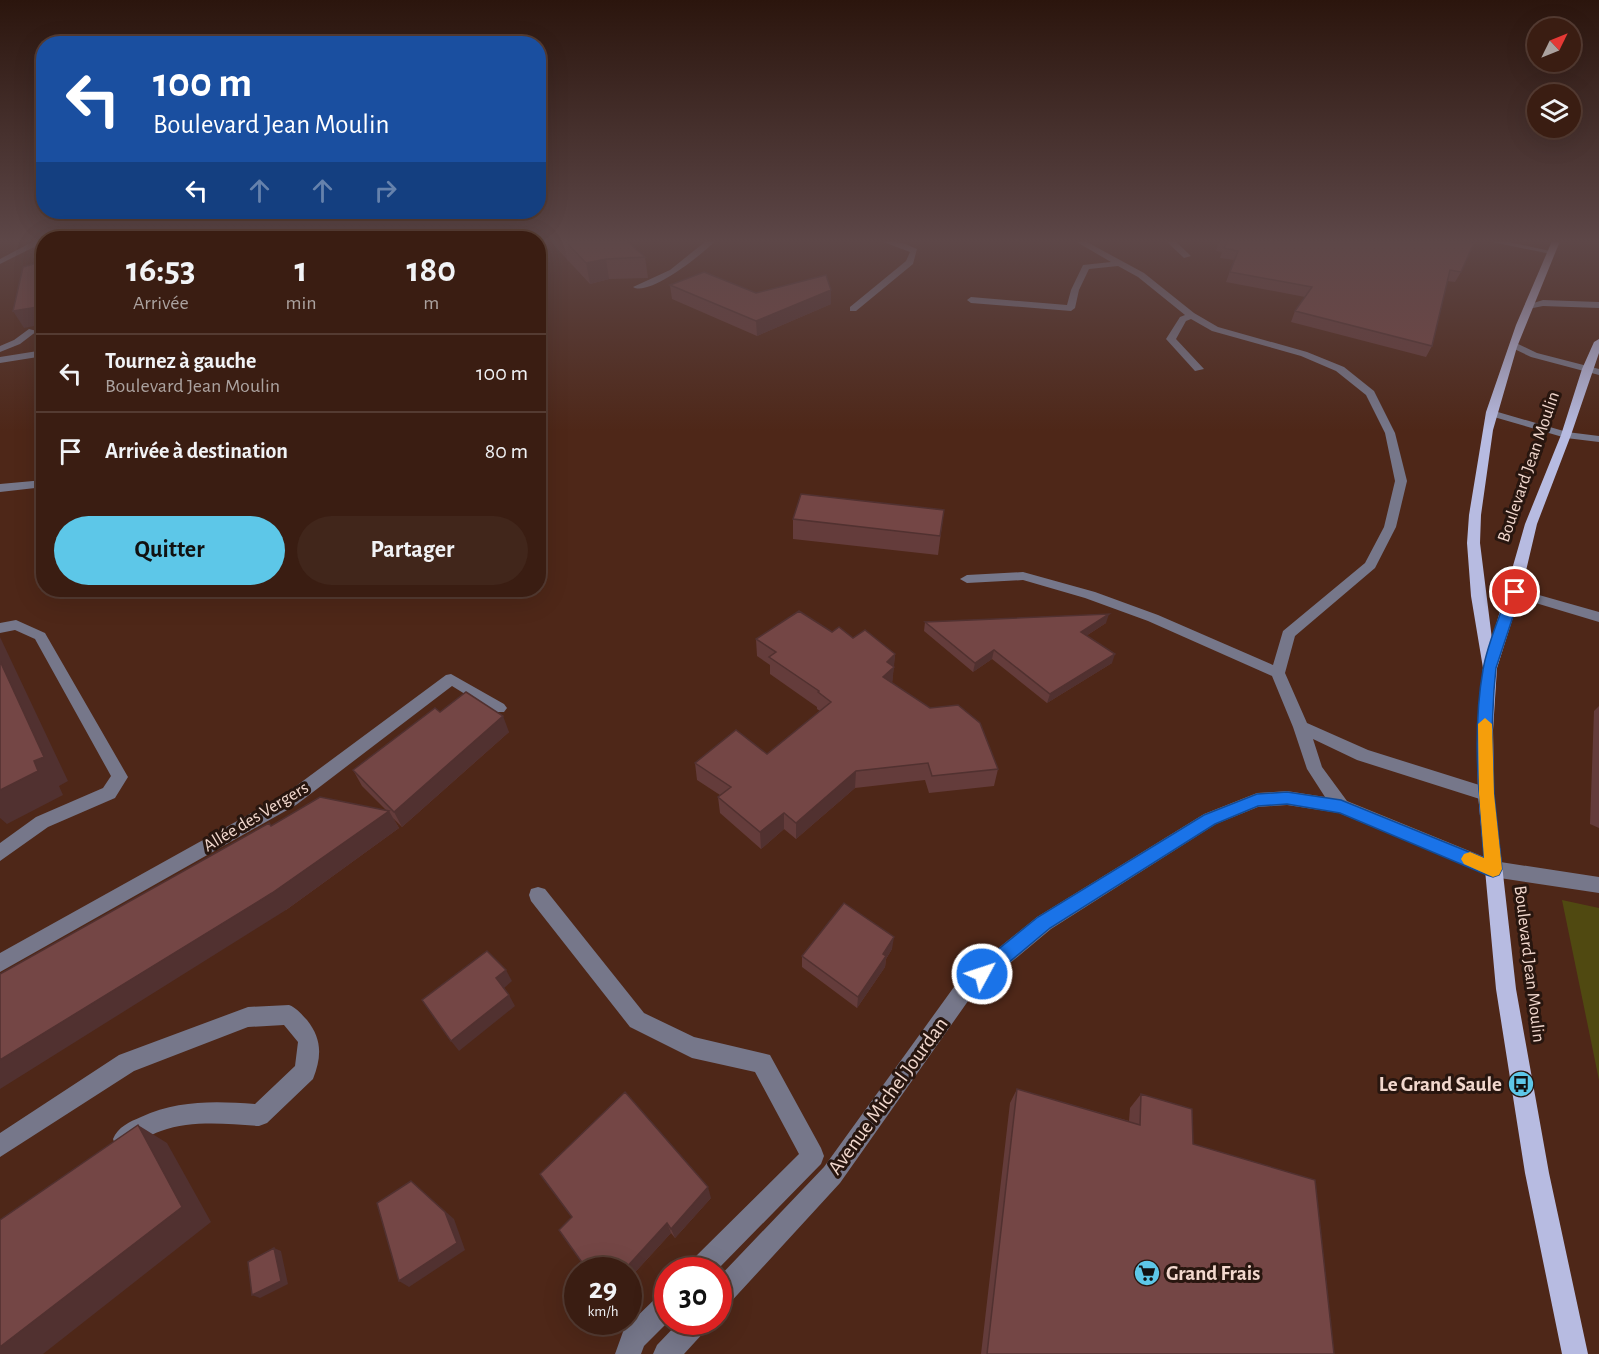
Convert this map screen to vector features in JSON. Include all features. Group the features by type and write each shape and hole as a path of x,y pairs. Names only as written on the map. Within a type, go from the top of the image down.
{"main road":[{"path":"1490,668 1477,590 1474,524 1491,413 1528,306"},
{"name":"Boulevard Jean Moulin","path":"1575,1354 1521,1084 1506,989 1486,794 1485,730 1490,668 1515,592 1531,524 1593,370 1599,342"}],"street":[{"path":"853,309 859,304"},
{"path":"1023,304 1071,308 1072,304"},
{"path":"1177,304 1215,329 1304,354 1340,369 1370,393 1390,433 1401,482 1390,527 1370,565 1288,634 1278,673 1301,726 1315,769 1341,807"},
{"path":"1528,306 1537,304"},
{"path":"1576,304 1599,305"},
{"path":"1191,315 1183,320 1171,339 1199,369"},
{"path":"0,349 17,342 32,331"},
{"path":"1513,345 1534,355 1593,370"},
{"path":"5,360 36,354"},
{"path":"1491,413 1566,435 1599,439"},
{"path":"0,488 36,484"},
{"path":"967,579 1023,576 1090,595 1153,618 1278,673"},
{"path":"1515,592 1599,617"},
{"path":"0,628 16,625 40,636 120,777 109,793 42,822 0,853"},
{"name":"Allée des Vergers","path":"0,963 290,801 451,679 498,708"},
{"path":"1301,726 1363,755 1486,794"},
{"name":"Avenue Michel Jourdan","path":"732,1282 832,1175 966,987 1044,923 1210,819 1257,800 1287,798 1341,807 1493,869 1599,885"},
{"path":"538,895 637,1020 692,1047 762,1064 813,1156 713,1257"},
{"path":"0,1146 127,1063 248,1017 289,1015 309,1039 305,1071 259,1115 189,1112 142,1125 104,1153"},
{"path":"628,1354 633,1338 654,1318"},
{"path":"666,1354 684,1335"}],"shaded area":[{"path":"1562,900 1599,908 1599,1080"}],"building":[{"path":"15,304 36,304 36,307 13,311"},
{"path":"716,304 797,304 756,321"},
{"path":"1300,304 1442,304 1432,346 1295,311"},
{"path":"801,494 944,510 940,536 793,519"},
{"path":"799,611 832,632 839,627 853,638 865,630 895,654 887,662 894,667 883,677 930,708 958,705 980,723 998,769 932,776 928,763 856,771 796,823 784,813 760,832 718,797 731,787 695,763 736,730 767,754 831,702 819,691 769,657 776,652 756,639"},
{"path":"1109,614 1081,632 1115,654 1050,694 994,650 975,663 925,622"},
{"path":"0,661 44,757 34,761 38,771 0,790"},
{"path":"466,692 503,716 394,812 353,770 435,708 440,712"},
{"path":"320,797 389,811 272,893 0,1060 0,974 269,823 271,826"},
{"path":"844,903 894,937 883,954 886,956 858,997 802,956"},
{"path":"487,951 506,970 496,978 509,995 451,1041 422,1000"},
{"name":"Grand Frais","path":"1017,1089 1140,1125 1141,1094 1192,1109 1193,1144 1315,1180 1334,1354 987,1354"},
{"path":"625,1092 708,1187 671,1229 667,1223 636,1257 578,1257 559,1230 572,1217 540,1174"},
{"path":"138,1125 182,1207 0,1347 0,1220"},
{"path":"411,1181 445,1212 457,1243 399,1281 377,1203"},
{"path":"274,1248 281,1281 252,1295 248,1262"}],"slow traffic":[{"path":"1470,859 1493,869 1486,794 1485,724"}],"place":[{"name":"Le Grand Saule","path":"1521,1084"},
{"name":"Grand Frais","path":"1147,1273"}],"route":[{"path":"982,974 1044,923 1210,819 1257,800 1287,798 1341,807 1493,869 1486,794 1485,730 1488,690 1490,668 1515,592"}]}
